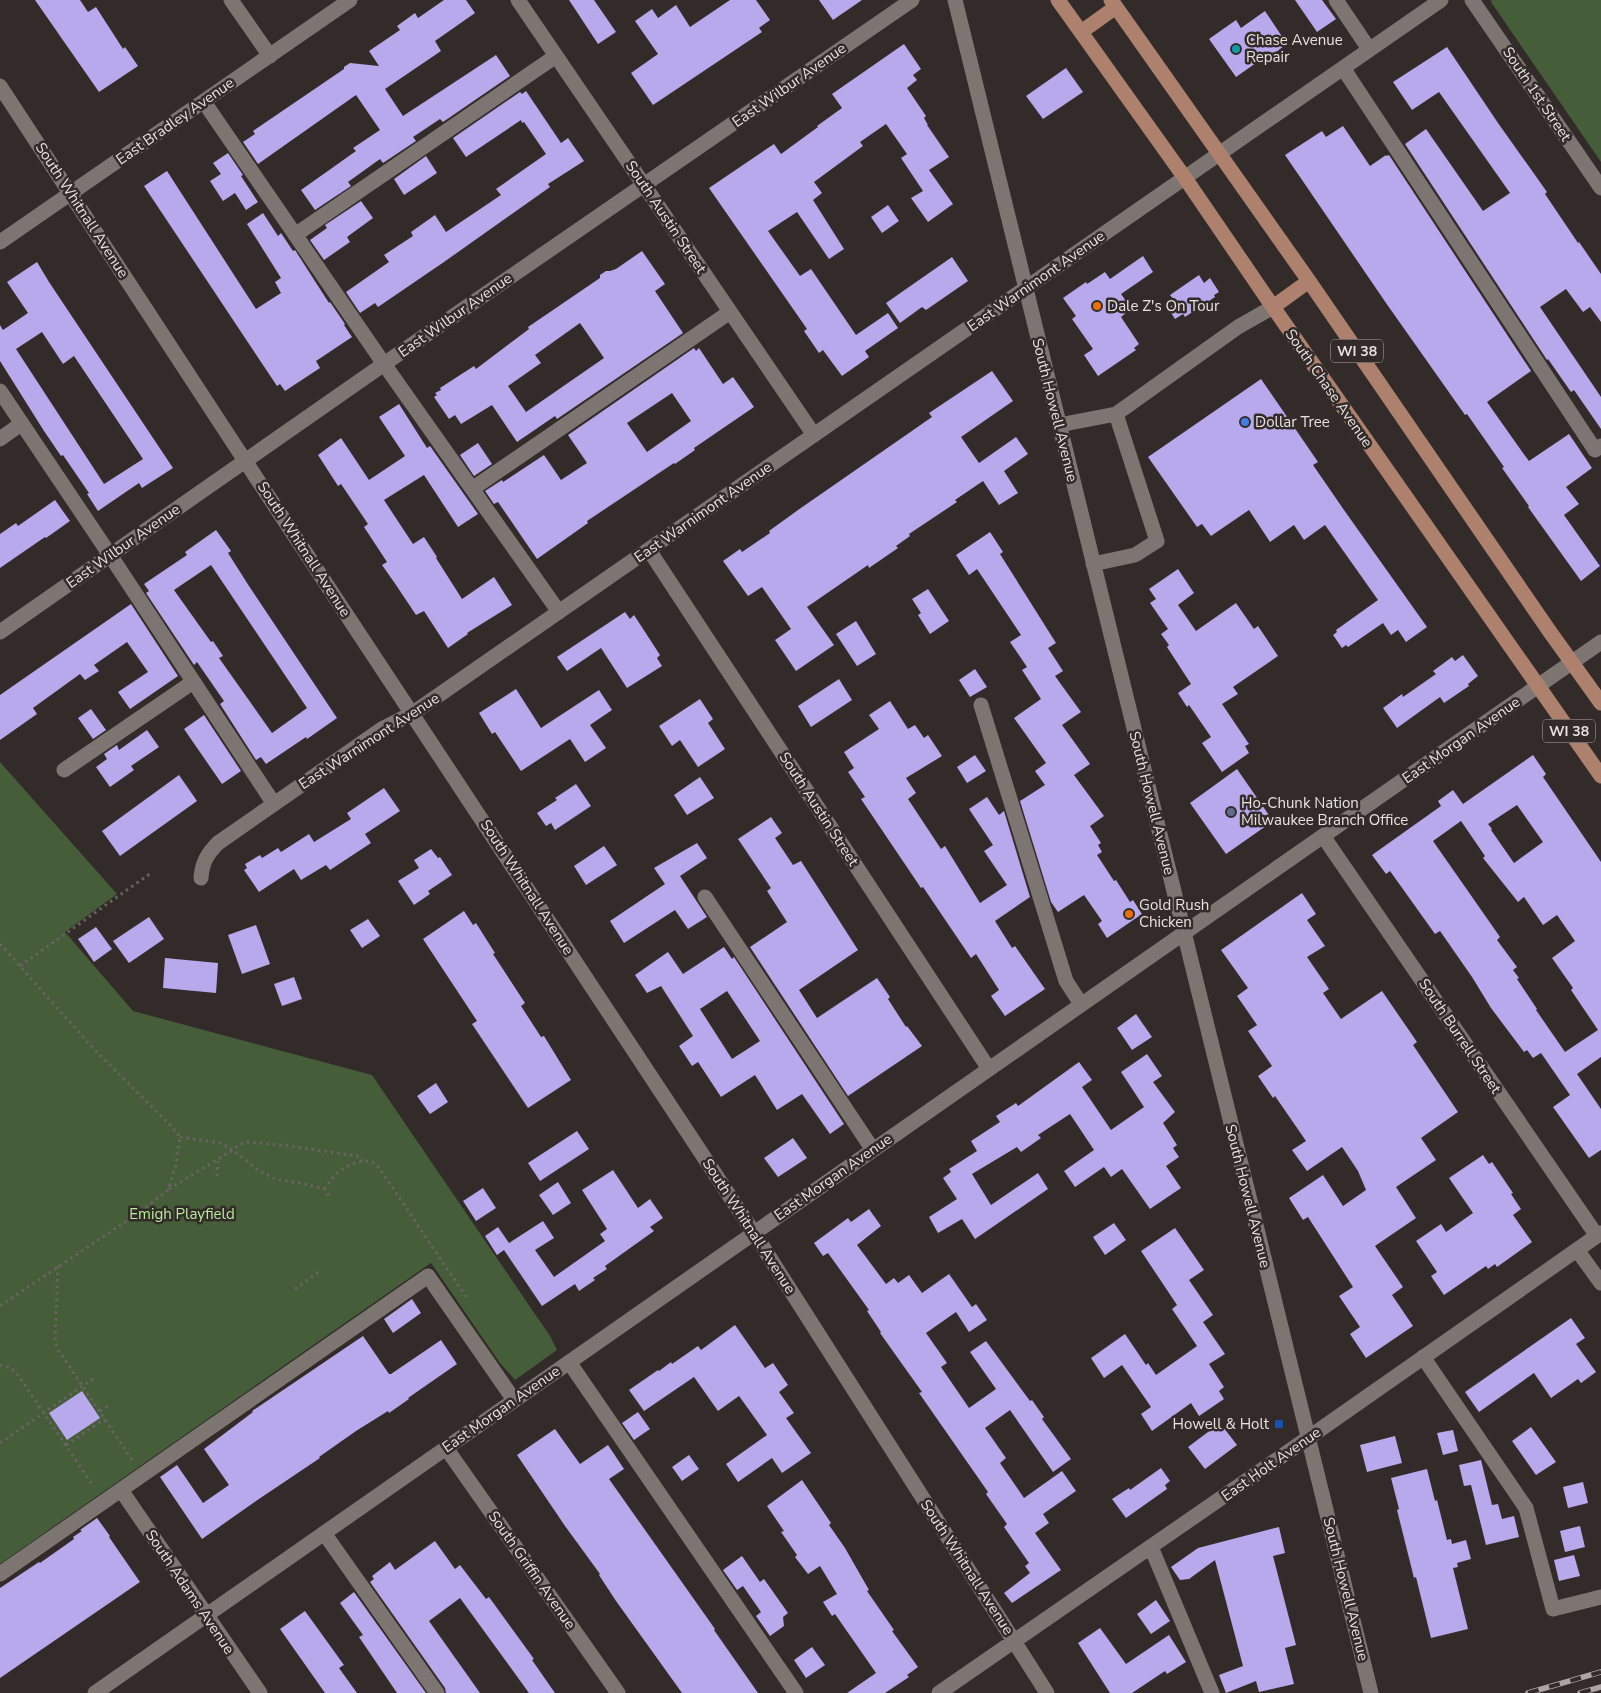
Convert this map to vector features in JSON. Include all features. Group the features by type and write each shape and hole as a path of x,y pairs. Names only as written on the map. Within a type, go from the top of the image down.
{"main road":[{"name":"South Chase Avenue","path":"1058,0 1185,178 1601,776"},
{"path":"1081,32 1113,4"},
{"name":"WI 38","path":"1113,4 1309,281 1601,703"},
{"path":"1273,307 1309,281"}],"street":[{"path":"231,0 270,56"},
{"name":"East Bradley Avenue","path":"0,242 350,0"},
{"name":"South Austin Street","path":"518,0 814,435"},
{"name":"East Wilbur Avenue","path":"0,632 384,364 912,0"},
{"name":"South Howell Avenue","path":"955,0 1371,1692"},
{"path":"1336,0 1370,49"},
{"name":"East Warnimont Avenue","path":"201,878 204,862 209,852 274,804 382,729 413,713 1441,0"},
{"name":"South 1st Street","path":"1472,0 1601,188"},
{"path":"295,235 556,56"},
{"path":"1343,68 1595,450 1601,446"},
{"name":"South Whitnall Avenue","path":"0,86 754,1233 1047,1693"},
{"path":"204,102 384,364 559,612"},
{"path":"1059,425 1116,414 1238,328 1273,307"},
{"path":"472,489 730,312"},
{"path":"0,391 274,804"},
{"path":"1093,564 1135,556 1157,541 1116,414"},
{"path":"0,439 22,424"},
{"name":"South Austin Street","path":"649,550 989,1069"},
{"name":"East Morgan Avenue","path":"95,1693 1601,642"},
{"path":"64,770 193,682"},
{"path":"981,705 1066,981 1081,1004"},
{"name":"South Burrell Street","path":"1323,836 1599,1234"},
{"path":"705,897 873,1150"},
{"name":"East Holt Avenue","path":"939,1693 1599,1234"},
{"path":"1577,1250 1601,1283"},
{"path":"0,1574 428,1276 514,1400"},
{"path":"1424,1357 1526,1508 1553,1609 1601,1597"},
{"path":"569,1362 796,1693"},
{"name":"South Griffin Avenue","path":"446,1448 618,1693"},
{"name":"South Adams Avenue","path":"121,1490 260,1693"},
{"path":"324,1533 437,1693"},
{"path":"1151,1547 1212,1693"}],"path":[{"path":"20,966 151,874"},
{"path":"0,944 93,1048 180,1137 220,1143 233,1150 258,1170 275,1179 324,1189 330,1198"},
{"path":"168,1190 176,1164 180,1137"},
{"path":"0,1306 140,1212 168,1190 218,1161 240,1144 249,1142 357,1156 363,1160 373,1161 471,1303"},
{"path":"324,1189 337,1173 363,1160"},
{"path":"217,1176 218,1161"},
{"path":"140,1212 147,1223"},
{"path":"58,1266 55,1340 57,1348 137,1467 141,1476"},
{"path":"295,1289 320,1271"},
{"path":"0,1365 11,1368 18,1375 104,1502"},
{"path":"0,1443 94,1378"},
{"path":"100,1412 111,1404"},
{"path":"66,1445 105,1419"}],"green space":[{"path":"1491,0 1601,0 1601,162 1491,2"},
{"name":"Emigh Playfield","path":"0,762 117,894 65,932 133,1011 372,1075 550,1336 557,1350 515,1380 500,1363 431,1263 0,1564"}],"building":[{"path":"35,0 80,0 88,12 96,7 123,49 125,47 138,66 99,92"},
{"path":"444,0 466,0 475,13 435,41 441,51 385,89 403,116 496,55 510,76 443,122 440,119 413,137 416,141 383,163 380,159 348,182 351,186 315,210 301,190 356,151 353,148 380,130 356,95 258,164 243,142 255,134 253,131 350,63 379,66 369,51 400,30 397,26 415,13 418,18"},
{"path":"569,0 594,0 616,32 598,44"},
{"path":"730,0 756,0 770,20 759,28 762,32 653,105 631,73 658,54 635,21 652,9 658,18 676,5 690,27"},
{"path":"819,0 862,0 833,20"},
{"path":"1295,0 1322,0 1336,19 1317,32"},
{"path":"1265,11 1287,44 1236,77 1209,39 1236,20 1241,28"},
{"path":"904,44 921,69 913,75 917,80 907,88 926,116 924,118 927,125 949,157 929,170 953,204 928,222 911,198 923,191 901,158 907,154 886,124 860,142 863,146 814,182 822,193 813,200 844,249 829,259 797,212 768,231 800,276 811,269 856,335 888,313 898,328 865,351 869,357 842,376 823,350 819,353 804,331 807,329 709,188 774,144 781,154 818,127 842,108 832,94"},
{"path":"1447,47 1547,192 1545,194 1578,243 1601,274 1601,322 1590,307 1583,312 1566,289 1540,307 1601,397 1601,429 1574,390 1571,392 1547,360 1405,144 1426,129 1483,211 1510,193 1439,92 1412,110 1393,82"},
{"path":"1066,68 1083,92 1043,119 1026,96"},
{"path":"526,91 561,143 568,138 584,161 548,184 550,187 378,307 375,303 360,313 346,292 389,262 384,255 413,236 411,232 435,215 446,232 501,195 496,189 546,154 521,120 466,157 453,138 520,92 522,94"},
{"path":"1343,126 1370,166 1386,155 1389,155 1531,371 1487,402 1523,453 1529,461 1569,434 1592,468 1566,487 1579,504 1564,515 1600,566 1581,581 1528,507 1502,468 1504,467 1386,303 1285,155 1322,131 1326,137"},
{"path":"228,153 258,202 246,210 235,193 223,201 210,181 221,174 213,163"},
{"path":"426,156 437,173 404,195 394,179"},
{"path":"167,171 256,309 281,293 275,282 281,278 247,224 263,213 278,236 281,233 293,251 295,250 352,337 316,361 320,368 285,391 280,384 277,386 144,186"},
{"path":"361,201 373,218 347,237 350,242 324,260 310,240 327,228 325,225"},
{"path":"888,205 899,221 882,233 871,217"},
{"path":"642,251 665,284 655,291 683,333 557,419 555,416 517,442 492,405 461,424 455,415 449,419 434,397 437,395 435,393 441,390 440,388 474,366 476,369 529,329 528,327 600,278 600,275 606,271 616,269","holes":["580,323 604,358 526,412 508,386 541,363 535,355"]},
{"path":"1143,256 1153,272 1121,294 1126,301 1121,305 1126,313 1121,317 1139,344 1134,348 1136,350 1098,376 1084,355 1093,349 1072,319 1076,316 1063,298 1105,272 1110,279"},
{"path":"952,257 968,281 926,310 922,307 900,323 886,303"},
{"path":"37,262 173,468 142,488 139,483 98,511 87,494 89,493 44,431 0,361 0,325 3,330 28,313 7,282","holes":["42,332 63,364 74,356 143,459 104,484 16,349"]},
{"path":"1199,275 1204,283 1210,278 1219,292 1214,295 1215,297 1185,317 1183,314 1175,319 1168,308 1176,303 1170,295"},
{"path":"694,348 696,351 699,348 723,384 733,377 754,407 694,448 695,450 675,464 587,521 588,523 537,559 498,502 494,504 485,491 502,480 503,482 544,455 561,480 587,463 568,435","holes":["672,393 691,421 647,452 627,423"]},
{"path":"992,371 1013,401 961,437 979,463 1016,437 1028,454 1004,471 1018,493 999,505 983,481 955,500 957,502 909,534 910,536 896,546 898,548 869,568 868,565 807,607 834,645 796,671 775,640 791,629 762,587 748,596 723,561 740,549 742,552 770,533 769,531 798,510 932,417 929,413"},
{"name":"Dollar Tree","path":"1261,379 1318,462 1313,465 1427,627 1406,642 1398,630 1391,635 1383,623 1348,647 1346,645 1342,648 1333,635 1337,632 1336,630 1378,600 1325,525 1304,540 1294,525 1270,542 1249,510 1211,536 1202,524 1197,527 1148,457"},
{"path":"399,404 427,448 430,446 478,514 458,527 424,475 384,500 413,544 424,537 462,599 494,577 512,605 467,633 448,648 424,611 416,615 382,565 387,562 364,527 368,524 341,484 338,486 318,455 341,438 369,480 405,456 379,417"},
{"path":"478,443 492,464 474,476 460,455"},
{"path":"55,500 70,521 0,568 0,534 16,523 18,526"},
{"path":"216,530 231,551 228,553 249,586 337,718 266,764 261,757 256,760 220,704 224,701 197,662 194,665 146,593 149,591 144,584 187,555 185,552","holes":["211,565 307,708 272,733 219,658 223,656 213,641 211,642 174,590"]},
{"path":"990,532 1003,552 1000,554 1056,643 1048,648 1063,671 1055,676 1081,712 1062,725 1090,764 1074,775 1104,816 1090,826 1101,843 1098,845 1102,852 1097,855 1130,902 1133,900 1142,914 1107,938 1098,924 1102,921 1084,895 1058,912 1051,902 1020,801 1045,785 1035,771 1046,763 1014,718 1041,699 1022,670 1027,667 1010,642 1021,635 977,569 969,575 956,555"},
{"path":"1178,569 1194,593 1178,605 1196,631 1236,603 1254,629 1258,626 1278,656 1233,687 1238,694 1222,704 1249,744 1245,746 1249,753 1222,772 1202,743 1211,737 1189,705 1187,707 1178,693 1191,684 1167,647 1169,645 1161,634 1168,629 1150,603 1156,599 1149,589"},
{"path":"928,589 949,621 930,634 918,615 921,613 912,599"},
{"path":"131,604 178,676 130,709 118,692 148,672 127,642 94,665 99,671 85,680 80,674 33,708 37,714 0,740 0,695"},
{"path":"625,612 630,619 634,615 660,655 657,658 662,666 627,688 601,648 567,671 557,657"},
{"path":"856,621 876,654 857,666 836,634"},
{"path":"1463,655 1478,676 1468,684 1469,686 1444,703 1440,697 1397,728 1383,708 1402,694 1403,697 1436,674 1433,671 1452,657 1455,661"},
{"path":"975,669 987,687 970,697 959,680"},
{"path":"839,679 852,700 811,727 798,706"},
{"path":"516,689 541,728 599,690 612,710 590,725 606,748 585,762 570,739 521,771 495,732 492,734 479,713"},
{"path":"700,699 713,719 708,723 725,749 698,767 680,740 672,746 659,726"},
{"path":"890,701 908,729 915,725 924,738 928,735 942,756 906,778 916,793 908,799 941,849 945,846 980,903 1007,885 984,851 993,845 969,809 987,797 999,815 1004,811 1030,897 995,921 1012,948 1015,946 1045,989 1005,1016 991,996 999,990 976,954 971,958 923,887 921,888 861,799 865,797 848,772 854,768 844,752 879,729 869,715"},
{"path":"91,709 106,730 93,739 78,718"},
{"path":"204,715 241,771 222,784 184,729"},
{"path":"147,730 159,747 131,766 134,770 110,787 96,767 107,759 104,754 117,745 119,750"},
{"path":"975,755 986,771 967,783 957,767"},
{"path":"1533,755 1546,774 1543,777 1601,862 1601,1057 1577,1074 1601,1109 1601,1150 1589,1158 1553,1107 1570,1095 1541,1053 1533,1058 1527,1050 1524,1052 1491,1008 1440,931 1435,934 1390,871 1386,874 1372,855 1441,806 1438,801 1453,790 1463,804","holes":["1517,805 1543,842 1514,863 1488,824","1461,821 1485,856 1483,858 1518,902 1524,897 1543,925 1557,915 1575,941 1552,958 1573,988 1571,990 1598,1030 1565,1052 1517,979 1519,978 1513,970 1517,967 1497,940 1500,937 1433,841"]},
{"name":"Ho-Chunk Nation Milwaukee Branch Office","path":"1237,769 1273,821 1226,854 1190,803"},
{"path":"179,775 197,801 120,856 102,831"},
{"path":"700,777 714,798 687,815 674,795"},
{"path":"576,784 591,806 555,830 551,823 546,826 537,813 557,800 555,798"},
{"path":"384,788 400,811 365,834 371,843 330,870 326,865 301,880 294,869 259,892 244,870 247,868 245,864 260,855 262,858 278,848 281,852 309,834 314,842 351,819 347,813"},
{"path":"771,817 782,833 775,838 793,865 801,861 858,950 799,990 817,1018 877,978 890,997 888,999 906,1027 922,1046 848,1096 750,947 787,922 767,891 771,888 738,839"},
{"path":"697,843 707,858 680,876 707,917 688,929 675,910 624,943 610,921 665,884 654,868"},
{"path":"604,846 617,865 586,885 574,866"},
{"path":"431,849 438,858 440,857 452,875 428,891 430,894 414,905 398,881 419,868 414,860"},
{"path":"1302,893 1316,914 1307,920 1325,946 1307,957 1329,989 1323,993 1341,1019 1382,991 1417,1042 1413,1045 1458,1112 1421,1138 1436,1160 1396,1187 1416,1218 1375,1246 1403,1287 1392,1295 1413,1326 1366,1358 1350,1334 1360,1327 1339,1296 1353,1287 1308,1217 1303,1220 1289,1198 1323,1175 1343,1206 1366,1190 1358,1171 1342,1147 1307,1171 1292,1150 1306,1141 1275,1096 1273,1098 1258,1076 1272,1066 1248,1031 1257,1025 1237,996 1248,988 1221,950"},
{"path":"464,911 473,925 476,923 495,953 493,954 525,1003 521,1006 541,1037 544,1036 571,1080 528,1108 472,1024 477,1021 423,939"},
{"path":"149,917 164,939 129,963 113,941"},
{"path":"368,919 380,936 362,948 350,930"},
{"path":"256,925 270,964 242,974 228,935"},
{"path":"96,927 112,949 94,962 78,939"},
{"path":"724,947 732,959 734,957 844,1124 830,1134 802,1094 777,1110 755,1075 721,1097 698,1062 692,1066 679,1046 693,1036 661,986 647,993 635,975 668,952 683,974","holes":["727,991 760,1041 732,1059 700,1009"]},
{"path":"165,958 218,963 216,993 163,988"},
{"path":"294,977 302,999 282,1006 274,984"},
{"path":"1136,1014 1152,1037 1132,1050 1117,1028"},
{"path":"1147,1054 1162,1076 1153,1082 1175,1112 1163,1123 1177,1145 1173,1148 1179,1157 1166,1166 1181,1188 1150,1209 1122,1169 1111,1177 1104,1167 1075,1187 1064,1171 1094,1150 1070,1114 1038,1135 1041,1138 1021,1152 1017,1147 972,1174 991,1205 1038,1173 1048,1189 975,1239 962,1219 938,1233 929,1217 957,1199 943,1178 951,1172 949,1169 977,1151 971,1141 1000,1122 996,1116 1016,1103 1018,1106 1079,1062 1092,1080 1082,1087 1111,1130 1144,1107 1121,1072"},
{"path":"436,1083 448,1102 430,1114 417,1096"},
{"path":"577,1131 589,1149 540,1181 528,1163"},
{"path":"793,1138 807,1158 778,1177 764,1158"},
{"path":"1483,1155 1489,1164 1492,1162 1513,1193 1511,1194 1521,1209 1513,1215 1532,1242 1497,1267 1495,1264 1488,1269 1486,1266 1444,1295 1431,1276 1437,1272 1416,1241 1441,1224 1446,1232 1473,1213 1449,1178"},
{"path":"613,1170 638,1208 650,1199 663,1218 650,1227 654,1231 605,1266 607,1269 593,1278 595,1280 579,1291 575,1284 542,1306 504,1250 497,1255 485,1236 498,1227 509,1243 543,1221 554,1238 535,1250 554,1277 605,1241 600,1234 607,1229 582,1190"},
{"path":"558,1182 571,1203 553,1215 539,1195"},
{"path":"483,1188 496,1208 476,1221 463,1201"},
{"path":"869,1209 881,1226 857,1245 886,1284 894,1278 898,1283 909,1275 922,1293 949,1274 972,1307 976,1304 987,1320 969,1332 956,1312 926,1333 947,1363 941,1367 969,1408 996,1389 970,1352 986,1341 1030,1401 1032,1400 1044,1417 1042,1419 1071,1459 1053,1472 1010,1410 985,1428 1006,1458 1000,1463 1024,1498 1062,1471 1076,1491 1043,1514 1049,1523 1035,1533 1061,1570 1012,1603 1004,1593 1030,1573 1025,1566 1029,1563 1004,1527 1007,1524 986,1494 988,1492 919,1393 922,1392 880,1333 867,1311 869,1310 828,1253 823,1256 814,1243 848,1218 851,1222"},
{"path":"1114,1223 1126,1240 1105,1255 1093,1237"},
{"path":"1175,1228 1204,1270 1189,1280 1213,1315 1203,1322 1225,1354 1209,1364 1224,1387 1219,1391 1224,1399 1199,1416 1191,1403 1152,1431 1141,1414 1151,1407 1122,1365 1104,1378 1091,1358 1125,1334 1146,1365 1148,1363 1156,1375 1197,1346 1172,1309 1177,1305 1141,1251"},
{"path":"412,1299 421,1313 393,1333 384,1319"},
{"path":"1571,1318 1585,1338 1576,1344 1596,1372 1581,1383 1578,1379 1551,1398 1534,1373 1479,1412 1465,1392"},
{"path":"735,1325 765,1368 773,1363 788,1385 779,1392 794,1413 786,1418 811,1453 782,1473 772,1458 738,1482 726,1464 767,1435 739,1396 718,1411 694,1377 644,1411 629,1390 698,1346 701,1350"},
{"path":"363,1336 389,1374 441,1340 457,1364 389,1413 388,1411 356,1431 202,1539 160,1477 177,1465 203,1503 229,1485 204,1449 252,1411"},
{"path":"82,1391 100,1418 67,1440 49,1413"},
{"path":"638,1412 650,1429 634,1440 622,1423"},
{"path":"1220,1423 1237,1445 1205,1469 1188,1447"},
{"path":"1531,1427 1556,1462 1536,1475 1512,1441"},
{"path":"555,1429 580,1464 608,1445 624,1469 609,1479 758,1693 682,1693 616,1601 600,1574 517,1455"},
{"path":"1453,1430 1458,1451 1443,1455 1437,1433"},
{"path":"1395,1436 1402,1463 1367,1472 1360,1445"},
{"path":"689,1455 699,1469 682,1481 672,1467"},
{"path":"1481,1460 1492,1505 1498,1504 1502,1519 1514,1516 1519,1537 1486,1545 1471,1485 1464,1486 1459,1465"},
{"path":"1161,1468 1170,1481 1165,1485 1167,1489 1126,1518 1112,1499 1129,1488 1130,1490"},
{"path":"1427,1469 1447,1540 1451,1539 1452,1544 1466,1540 1471,1559 1457,1563 1458,1567 1453,1568 1468,1629 1431,1638 1397,1510 1399,1509 1391,1478"},
{"path":"802,1480 831,1523 829,1525 845,1548 869,1590 867,1591 894,1630 892,1631 918,1667 907,1675 909,1677 885,1693 847,1693 876,1673 835,1614 832,1616 823,1602 837,1594 820,1566 808,1574 795,1557 797,1555 781,1532 784,1531 767,1506"},
{"path":"1583,1482 1588,1503 1568,1508 1563,1487"},
{"path":"97,1518 140,1582 0,1678 0,1588 74,1539 73,1537 82,1531 80,1530"},
{"path":"1580,1526 1585,1547 1565,1552 1560,1531"},
{"path":"1279,1527 1285,1553 1273,1556 1296,1645 1285,1648 1294,1684 1259,1692 1256,1681 1226,1693 1219,1675 1243,1666 1215,1560 1189,1579 1180,1580 1171,1567 1198,1548"},
{"path":"435,1541 455,1569 460,1565 486,1599 489,1597 534,1659 532,1660 555,1693 529,1693 460,1598 429,1621 480,1693 446,1693 445,1688 370,1582 374,1579 372,1576 390,1562 395,1570"},
{"path":"1574,1555 1580,1576 1559,1581 1554,1560"},
{"path":"742,1556 760,1582 764,1579 788,1613 783,1617 784,1626 770,1636 756,1616 761,1612 743,1586 737,1590 723,1570"},
{"path":"354,1592 426,1693 397,1693 359,1637 363,1635 340,1603"},
{"path":"1156,1600 1170,1621 1151,1634 1137,1614"},
{"path":"305,1611 344,1665 339,1668 357,1693 325,1693 280,1629"},
{"path":"1100,1628 1126,1664 1169,1635 1186,1662 1167,1674 1165,1671 1132,1693 1110,1693 1078,1643"},
{"path":"812,1647 825,1665 806,1678 794,1660"}],"railway":[{"path":"1528,1693 1601,1672"},
{"path":"1580,1693 1601,1687"}],"place":[{"name":"Chase Avenue Repair","path":"1236,49"},
{"name":"Dale Z's On Tour","path":"1097,306"},
{"name":"Dollar Tree","path":"1245,422"},
{"name":"Ho-Chunk Nation Milwaukee Branch Office","path":"1231,812"},
{"name":"Gold Rush Chicken","path":"1129,914"},
{"name":"Howell & Holt","path":"1279,1424"}]}
